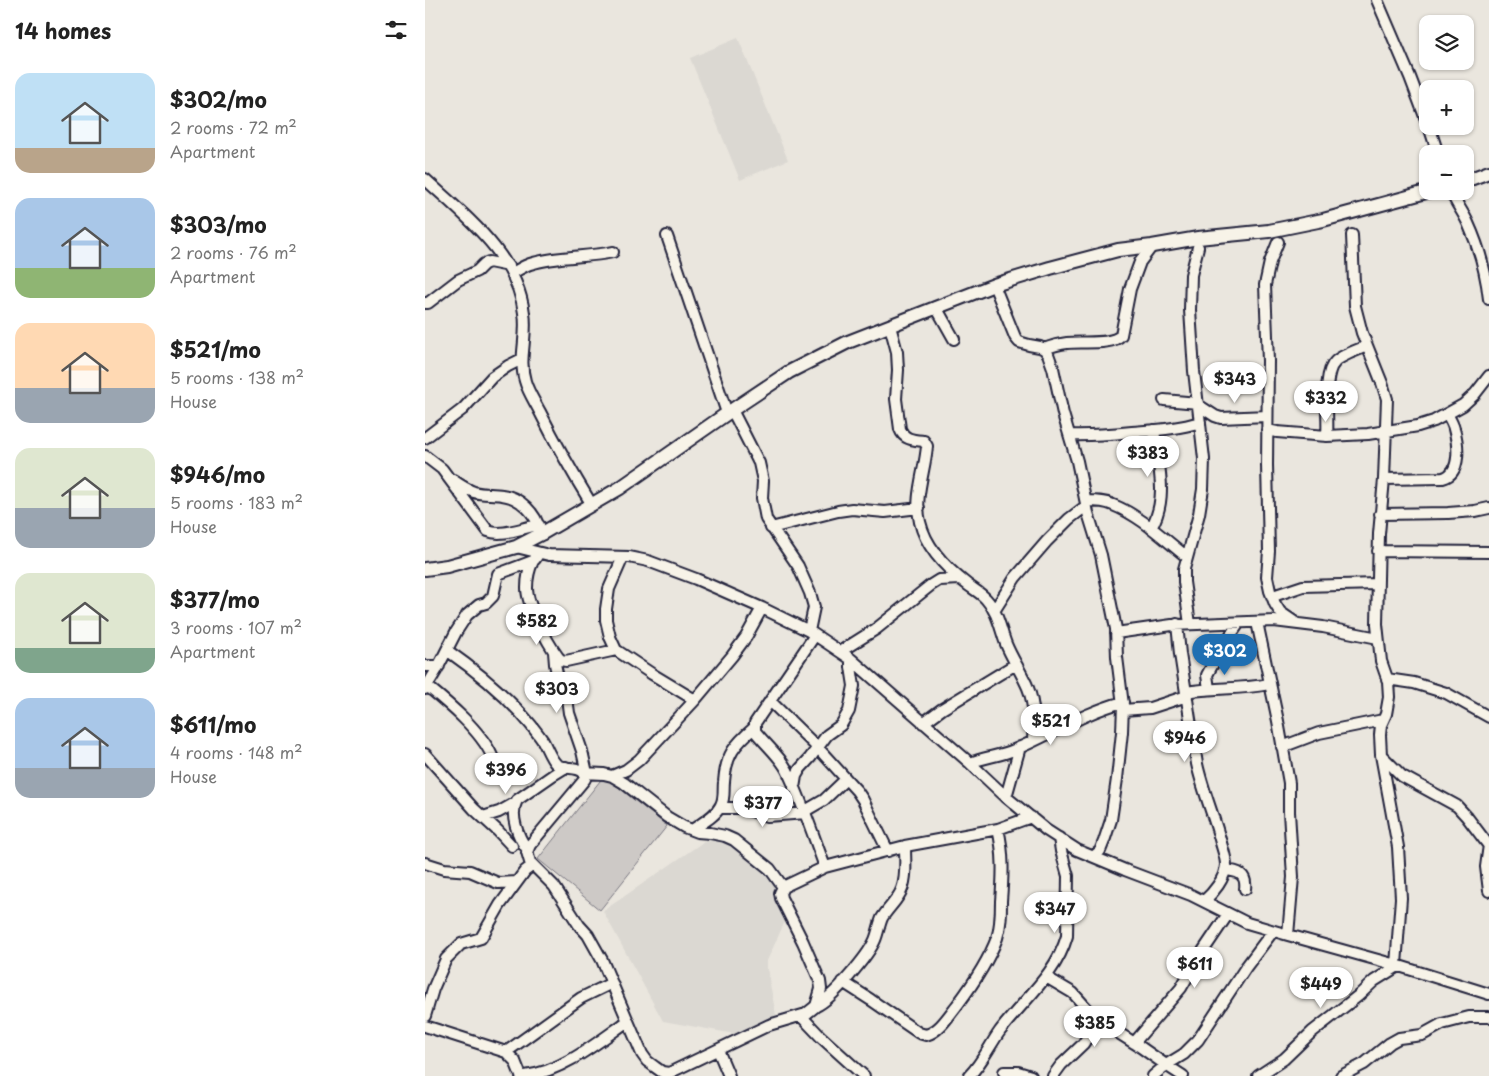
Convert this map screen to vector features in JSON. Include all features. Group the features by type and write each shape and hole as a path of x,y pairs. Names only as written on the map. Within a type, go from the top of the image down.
{"main road":[{"path":"1474,178 1489,172"},
{"path":"425,569 447,566 517,547 540,530 592,505 620,488 789,372 848,342 994,285 1118,250 1277,229 1323,220 1419,194"}],"street":[{"path":"1377,0 1419,101"},
{"path":"425,179 495,247 511,270 524,310 522,359 525,382 557,446 592,505"},
{"path":"1456,200 1474,236 1484,269 1489,299"},
{"path":"1352,235 1355,306 1359,324 1387,399 1384,480 1378,551 1377,624 1381,661 1387,679 1389,697 1380,735 1381,755 1398,846 1401,898 1397,966"},
{"path":"667,236 730,412 759,463 763,481 763,506 766,519 798,566 814,607 812,633 799,660 755,723 755,731 787,770 825,867"},
{"path":"1278,242 1270,262 1265,285 1268,360 1269,551 1267,577 1273,599 1280,612 1296,623"},
{"path":"1044,349 1067,343 1103,342 1119,338 1130,288 1141,262 1152,246"},
{"path":"1190,624 1184,569 1199,514 1203,489 1203,459 1190,310 1191,276 1198,247"},
{"path":"425,303 458,280 477,271 489,262 511,270 557,258 613,252"},
{"path":"994,285 1015,337 1019,342 1040,347 1048,354 1077,461 1111,602 1123,706 1117,779 1111,820 1104,841 1094,856"},
{"path":"936,307 954,339"},
{"path":"890,326 897,352 896,399 900,429 906,438 924,441 927,446 922,471 919,508 920,523 937,556 960,579 985,598 994,611 1007,647 1028,688 1033,704 1033,741"},
{"path":"1327,436 1327,386 1331,368 1335,362 1367,346"},
{"path":"425,438 463,409 493,377 522,359"},
{"path":"1267,430 1327,436 1368,434 1418,426 1433,421 1470,400 1489,376"},
{"path":"1163,400 1198,404 1221,418"},
{"path":"1384,480 1443,478 1451,475 1456,460 1456,441 1453,426 1447,414"},
{"path":"1070,435 1084,436 1154,430 1188,426 1211,419 1267,416"},
{"path":"1151,528 1157,518 1161,497 1161,480 1154,430"},
{"path":"425,456 442,469 464,488 475,492 510,496 529,510 540,530 503,533 488,531 442,469"},
{"path":"994,611 1015,578 1047,541 1086,503 1112,504 1151,528 1187,557"},
{"path":"771,528 851,509 885,512 919,508"},
{"path":"1380,514 1448,513 1489,508"},
{"path":"517,547 536,557"},
{"path":"1378,551 1489,552"},
{"path":"493,756 481,736 461,716 426,687 467,615 493,596 497,574 536,557 549,555 623,557 659,564 762,608 812,633 841,651 970,763 1006,797 1077,850 1191,895 1247,923 1489,994"},
{"path":"536,557 530,566 528,596 536,617 554,652 561,660 566,661 615,650"},
{"path":"623,557 609,589 606,609 606,620 615,650 695,700"},
{"path":"841,651 883,624 939,580 960,579"},
{"path":"1273,599 1276,595 1303,586 1377,584"},
{"path":"612,776 626,770 639,760 695,700 746,637 762,608"},
{"path":"1209,689 1207,675 1239,622"},
{"path":"1116,633 1177,624 1257,622 1296,623 1378,638"},
{"path":"1257,622 1289,783 1293,877 1287,936"},
{"path":"1177,624 1197,764 1226,866 1217,886 1204,901"},
{"path":"448,650 489,682 531,725 542,740 555,764 578,769 586,773 612,776 634,790 640,797 667,817 684,827 725,836 733,840 770,869 783,887"},
{"path":"527,849 585,779 586,773 582,751 569,712 567,698 558,678 554,652"},
{"path":"794,788 796,776 827,735 841,725 849,711 854,686 851,659"},
{"path":"923,723 942,709 1016,664"},
{"path":"425,666 439,666"},
{"path":"1387,679 1414,683 1446,693 1489,717"},
{"path":"970,763 1020,747 1079,718 1109,706 1150,708 1186,694 1209,689 1249,688 1269,684"},
{"path":"770,701 818,748 863,800 888,850"},
{"path":"1282,747 1319,733 1383,720"},
{"path":"692,830 710,818 720,808 724,797 724,773 730,752 755,727"},
{"path":"1006,797 1020,747"},
{"path":"425,754 467,802 512,846"},
{"path":"1381,755 1402,776 1457,806 1467,817 1489,845 1486,867 1486,880 1489,891"},
{"path":"483,817 499,812 515,803 566,767"},
{"path":"720,808 743,808 767,816 805,812 824,800 846,779"},
{"path":"515,803 518,836 527,849 533,866 554,886 579,925 588,935 613,983 637,1045 647,1061 667,1075 769,1026 806,1014 831,996 865,955 875,940 882,919 903,888 905,846"},
{"path":"816,1006 821,989 820,981 781,898 780,893 783,887 825,867 905,846 998,829 1031,817"},
{"path":"843,982 919,1033 926,1035 936,1030 958,1004 980,972 997,936 1000,926 1003,870 1002,845 998,829"},
{"path":"969,1076 1001,1031 1040,987 1061,954 1067,936 1068,876 1059,838"},
{"path":"425,863 444,869 470,871 498,884 517,882"},
{"path":"425,1016 433,989 446,959 461,944 481,938 500,905 525,871 533,866"},
{"path":"1225,870 1239,873 1243,876 1246,882 1245,889"},
{"path":"1134,1043 1181,988 1199,956 1228,914"},
{"path":"1153,1076 1184,1054 1198,1040 1246,967 1273,931"},
{"path":"1258,1076 1284,1059 1311,1032 1358,996 1374,981 1397,966"},
{"path":"1046,977 1073,993 1099,1020 1183,1076"},
{"path":"505,1052 581,998 613,983"},
{"path":"1053,1076 1087,1038 1088,1024 1084,1004"},
{"path":"801,1016 864,1076"},
{"path":"1341,1076 1364,1064 1399,1038 1422,1035 1442,1024 1469,1017 1489,1017"},
{"path":"425,1026 505,1052 515,1061 523,1076 544,1072 562,1064 628,1021"},
{"path":"718,1050 729,1076"},
{"path":"562,1064 565,1076"},
{"path":"1005,1072 1018,1072 1031,1076"}],"shaded area":[{"path":"738,38 788,160 740,180 690,58"},
{"path":"604,776 667,826 600,910 538,859"},
{"path":"725,827 792,906 766,963 776,1015 740,1035 663,1021 603,911"}]}
